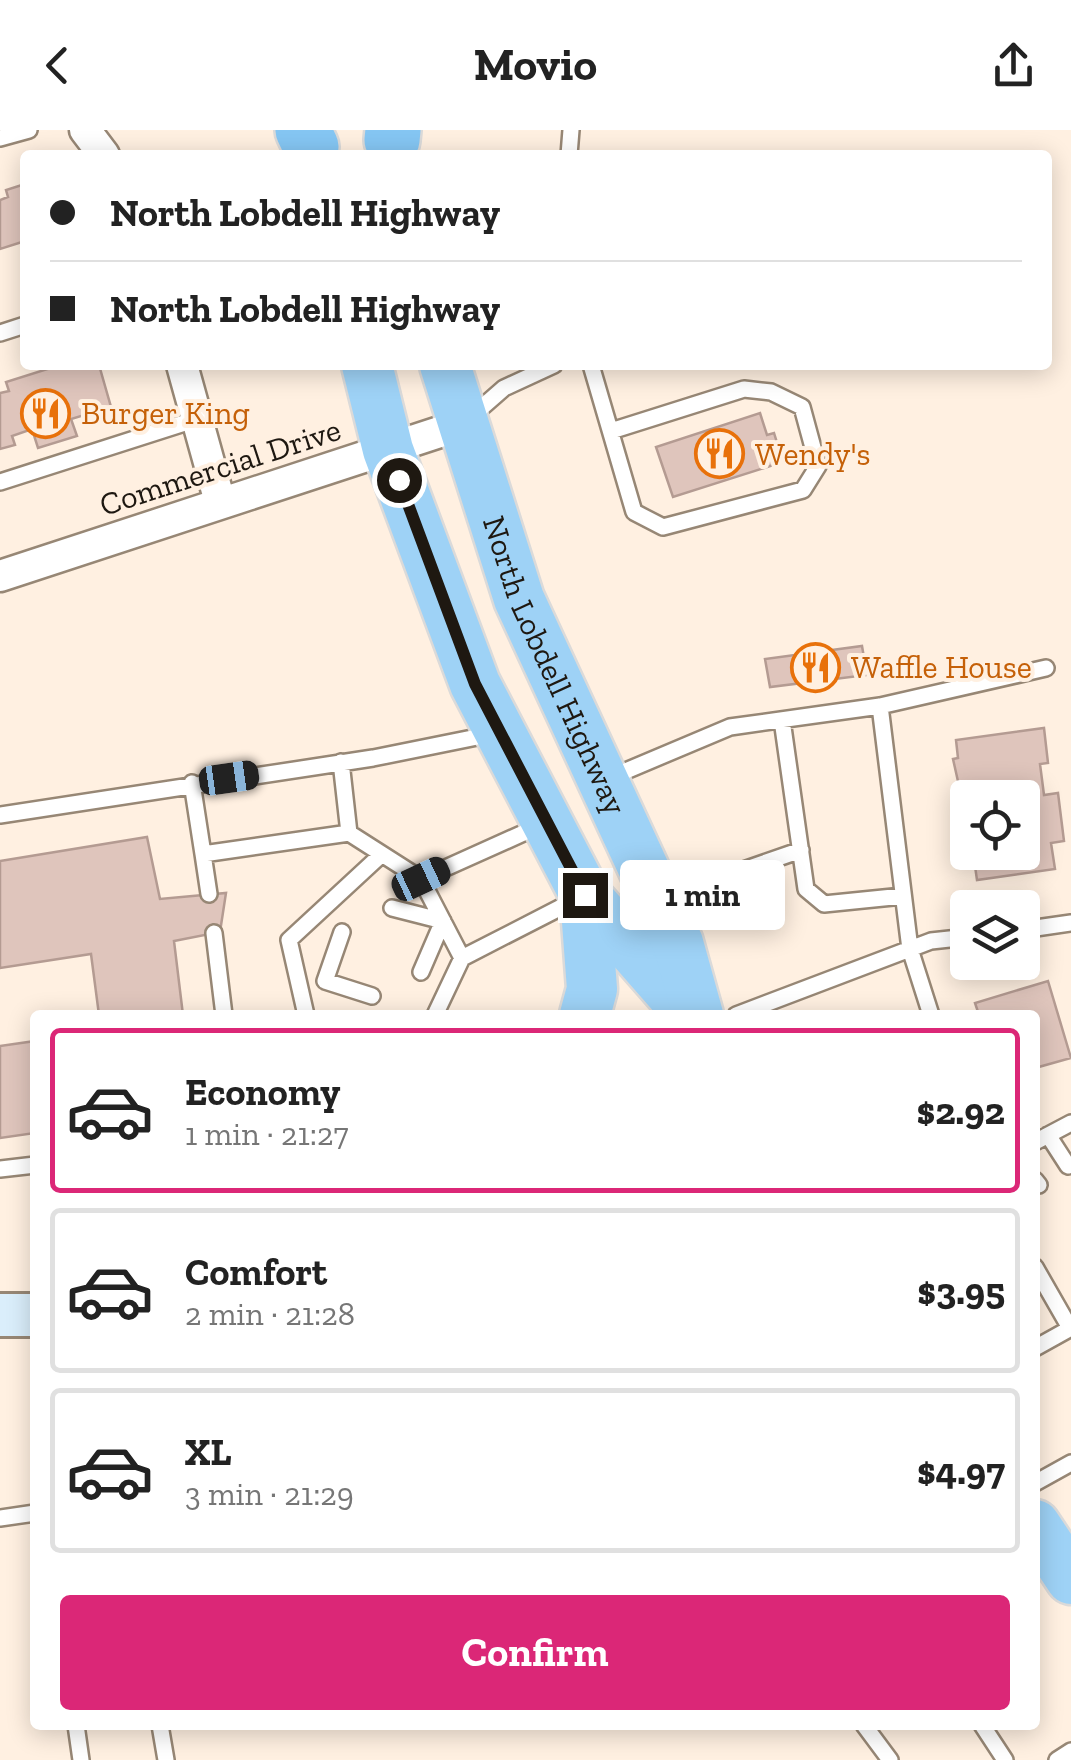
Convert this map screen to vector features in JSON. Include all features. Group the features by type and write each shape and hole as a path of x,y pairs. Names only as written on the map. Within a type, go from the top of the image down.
{"highway":[{"name":"North Lobdell Highway","path":"367,370 388,450 475,684 585,895 686,1010"},
{"name":"North Lobdell Highway","path":"446,370 519,598 600,781 678,943 697,1010"},
{"path":"585,895 592,989 587,1010"},
{"path":"1040,1536 1071,1579"}],"main road":[{"path":"0,1315 30,1315"}],"street":[{"path":"85,130 100,150"},
{"path":"183,370 220,502"},
{"name":"Commercial Drive","path":"0,576 461,425"}],"lane":[{"path":"0,138 29,130"},
{"path":"461,425 504,388 543,370"},
{"path":"592,370 634,512 663,526 803,490 818,466 802,408 771,392 744,389 611,431"},
{"path":"0,482 197,419"},
{"path":"600,781 730,726 880,706 1046,668"},
{"path":"880,706 910,950 929,1010"},
{"path":"782,720 806,889 824,904 903,896"},
{"path":"0,815 341,762 500,732"},
{"path":"341,762 349,833"},
{"path":"192,783 209,894"},
{"path":"421,879 547,822"},
{"path":"204,854 349,833 421,879 462,958"},
{"path":"658,899 800,850"},
{"path":"305,1010 289,940 382,854"},
{"path":"436,1010 462,958 585,895"},
{"path":"392,908 443,921"},
{"path":"421,972 443,921"},
{"path":"1040,927 1071,923"},
{"path":"301,994 326,981 342,932"},
{"path":"214,934 223,1010"},
{"path":"749,1010 932,941 950,939"},
{"path":"326,981 372,996"},
{"path":"1068,1166 1041,1138 1071,1122"},
{"path":"0,1169 30,1166"},
{"path":"1040,1276 1070,1328 1040,1345"},
{"path":"1040,1479 1071,1463"},
{"path":"0,1518 30,1514"},
{"path":"77,1730 81,1760"},
{"path":"161,1730 166,1760"},
{"path":"868,1730 890,1760"},
{"path":"985,1730 1006,1760"},
{"path":"1057,1760 1071,1750"}],"building":[{"path":"20,186 20,243 0,249 0,200 8,197 6,190"},
{"name":"Burger King","path":"44,370 100,370 111,407 71,419 77,436 38,448 32,429 12,436 15,445 0,449 0,393 9,391 6,382"},
{"name":"Wendy's","path":"760,413 767,435 774,433 783,462 673,497 656,447"},
{"name":"Waffle House","path":"862,646 867,675 770,687 765,659"},
{"path":"1044,728 1048,763 1040,764 1044,795 1058,793 1064,841 1051,843 1055,869 977,880 976,870 1040,870 1040,780 958,780 953,759 958,758 956,740"},
{"path":"147,837 160,899 226,893 220,932 174,941 182,1010 98,1010 91,954 0,968 0,861"},
{"path":"1048,981 1071,1058 1040,1067 1040,1010 977,1010 975,1003"},
{"path":"30,1042 30,1134 0,1138 0,1046"}],"place":[{"name":"Burger King","path":"46,413"},
{"name":"Wendy's","path":"720,454"},
{"name":"Waffle House","path":"816,667"}],"route":[{"path":"399,480 475,684 585,895"}]}
